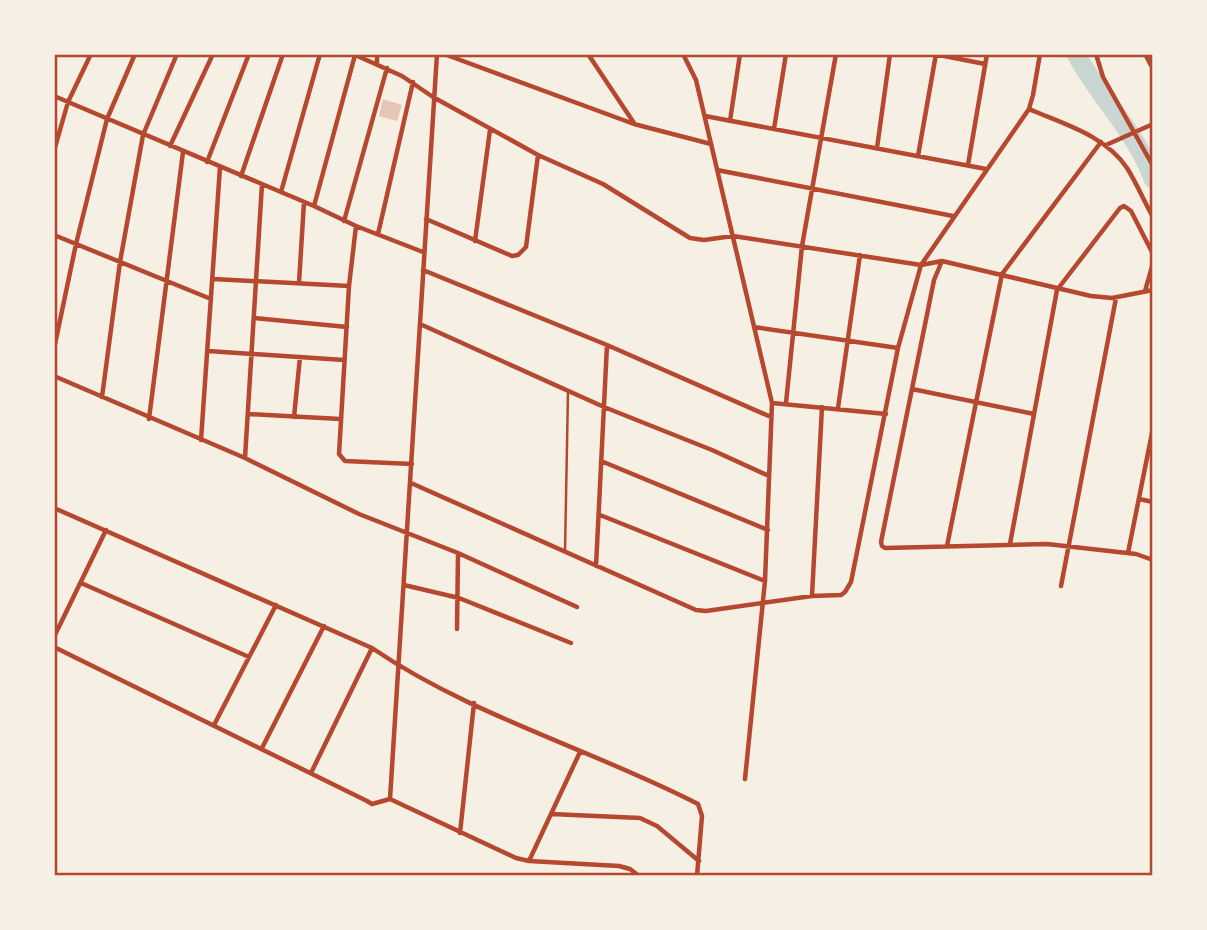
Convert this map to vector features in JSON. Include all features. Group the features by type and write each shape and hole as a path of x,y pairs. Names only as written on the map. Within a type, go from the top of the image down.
{"street":[{"path":"54,151 68,102 91,54"},
{"path":"54,349 76,244 107,119 135,54"},
{"path":"102,397 120,262 143,135 177,54"},
{"path":"170,146 213,54"},
{"path":"207,162 249,54"},
{"path":"241,176 283,54"},
{"path":"281,192 320,54"},
{"path":"377,54 377,63"},
{"path":"390,799 437,54"},
{"path":"444,54 634,124 711,144"},
{"path":"588,54 634,124"},
{"path":"683,54 696,80 772,403 765,581 745,779"},
{"path":"730,121 740,54"},
{"path":"774,129 786,54"},
{"path":"786,403 802,246 836,54"},
{"path":"877,148 890,54"},
{"path":"918,156 936,54 985,64"},
{"path":"968,165 987,54"},
{"path":"411,484 696,610 841,595 851,582 898,348 921,265 1029,109 1040,54"},
{"path":"1096,54 1103,77 1153,166"},
{"path":"1145,54 1153,69"},
{"path":"314,206 354,55 377,63 413,82 433,97 538,155 614,190 690,238 704,240 733,236 921,265 942,261 1091,296 1116,298 1153,290"},
{"path":"344,221 387,68"},
{"path":"378,234 413,82"},
{"path":"54,96 344,221 423,252"},
{"path":"1029,109 1103,144 1127,169 1153,217"},
{"path":"705,116 986,169"},
{"path":"947,546 1002,274 1103,144 1153,124"},
{"path":"475,241 490,130"},
{"path":"149,419 183,152"},
{"path":"426,219 512,256 523,252 526,247 538,155"},
{"path":"201,440 220,167"},
{"path":"717,170 953,216"},
{"path":"245,458 262,184"},
{"path":"299,283 304,202"},
{"path":"1010,544 1057,290 1124,206 1131,211 1153,254"},
{"path":"356,226 349,286 339,454 345,461 412,464"},
{"path":"54,235 211,299"},
{"path":"838,408 860,255"},
{"path":"942,261 934,279 880,542 885,548 1047,544 1128,553 1153,560"},
{"path":"1145,291 1153,263"},
{"path":"424,270 607,345 771,417"},
{"path":"213,279 349,286"},
{"path":"1145,291 1153,283"},
{"path":"1062,586 1116,298"},
{"path":"254,318 347,327"},
{"path":"420,324 604,407 769,476"},
{"path":"754,327 898,348"},
{"path":"596,566 607,345"},
{"path":"208,351 344,360"},
{"path":"294,417 300,357"},
{"path":"54,376 245,458 359,514 458,553 577,607"},
{"path":"912,388 1034,414"},
{"path":"772,403 886,414"},
{"path":"812,596 822,407"},
{"path":"248,414 340,419"},
{"path":"1128,553 1153,428"},
{"path":"601,461 768,530"},
{"path":"1139,499 1153,502"},
{"path":"55,510 276,604 372,648 398,665 474,703 698,804 702,816 697,876"},
{"path":"600,516 765,581"},
{"path":"54,637 106,530"},
{"path":"457,629 458,553"},
{"path":"80,583 249,657"},
{"path":"404,585 459,598 572,643"},
{"path":"214,725 276,604"},
{"path":"262,748 324,626"},
{"path":"54,647 372,804 390,799 503,853 529,861 619,866 639,876"},
{"path":"311,773 372,648"},
{"path":"460,833 474,703"},
{"path":"529,861 580,752"},
{"path":"551,814 639,818 657,826 699,862"}],"lane":[{"path":"565,552 568,391"}],"building":[{"path":"383,99 402,105 397,121 379,116"}],"waterway":[{"path":"1076,54 1128,131 1153,179"}]}
